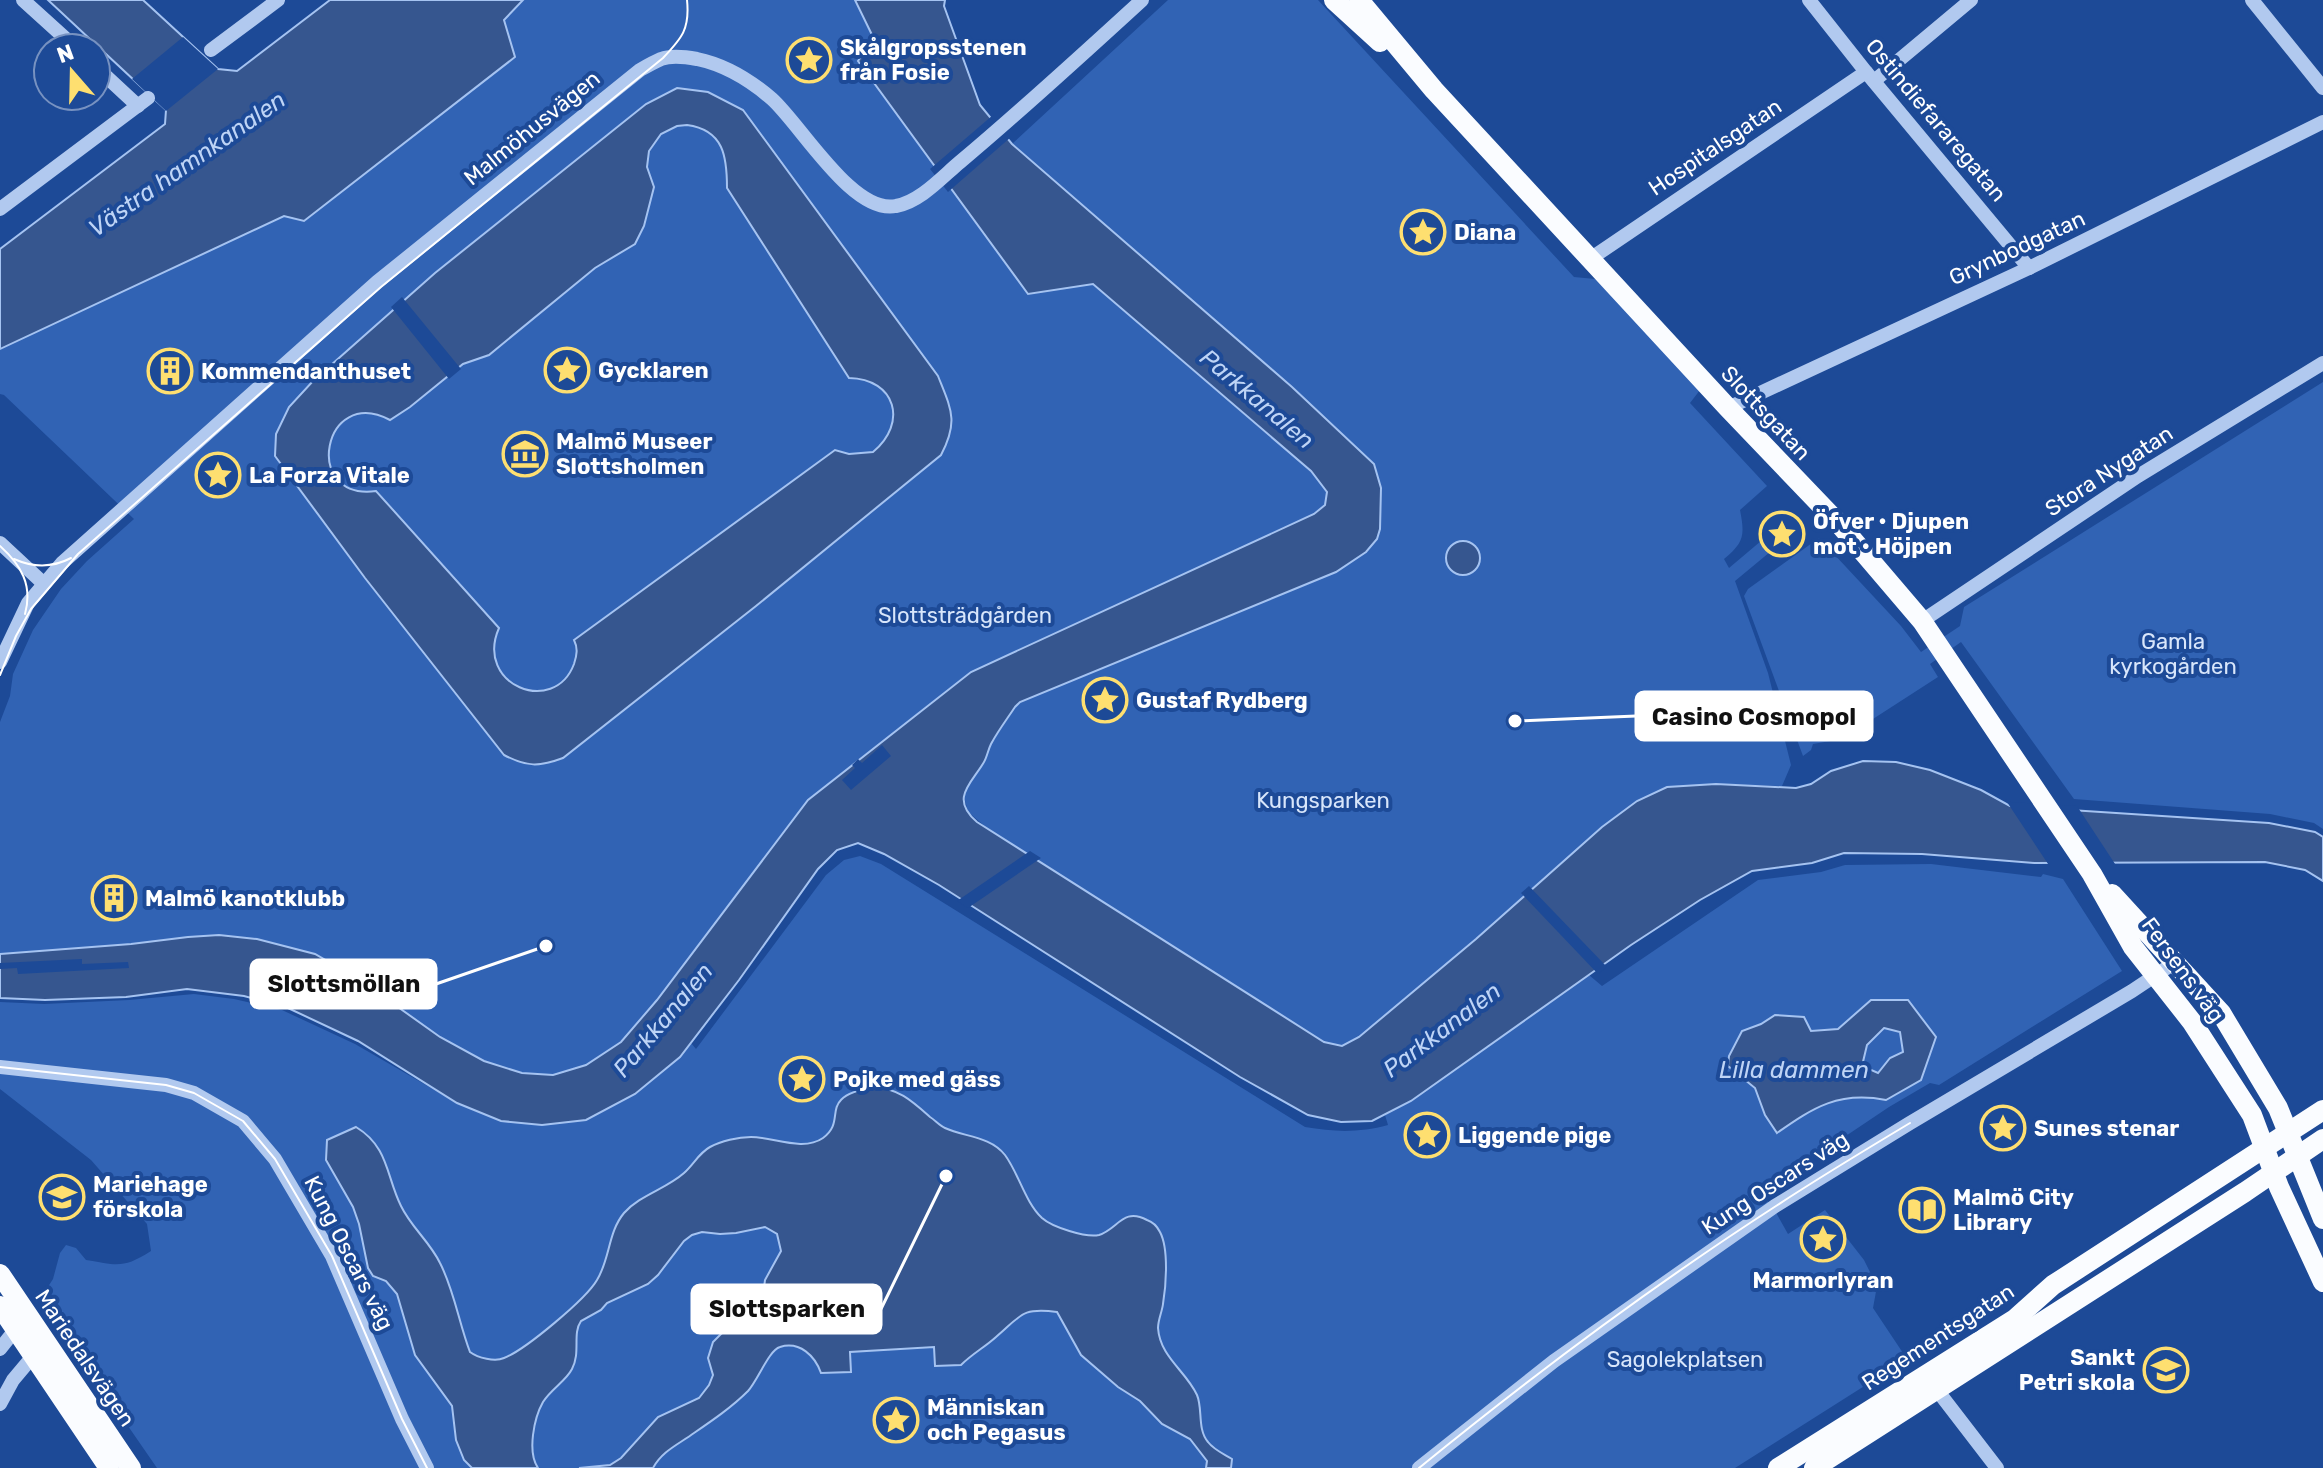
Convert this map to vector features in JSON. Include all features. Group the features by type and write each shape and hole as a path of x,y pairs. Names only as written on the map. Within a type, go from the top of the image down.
{"main road":[{"name":"Slottsgatan","path":"1334,0 1434,90"},
{"name":"Slottsgatan","path":"1359,0 1434,90 1841,526 1922,621 2092,874"},
{"name":"Fersens väg","path":"2092,874 2221,1013 2278,1108 2296,1157"},
{"name":"Fersens väg","path":"2092,874 2133,947 2192,1022 2252,1115 2274,1173 2323,1282"},
{"name":"Regementsgatan","path":"1778,1468 2015,1319 2053,1285 2323,1110"},
{"name":"Regementsgatan","path":"1814,1468 2323,1139"},
{"path":"2296,1157 2323,1219"},
{"name":"Mariedalsvägen","path":"0,1274 22,1323 131,1468"},
{"name":"Mariedalsvägen","path":"0,1306 22,1323"},
{"name":"Mariedalsvägen","path":"40,1349 109,1468"}],"street":[{"path":"23,0 58,32"},
{"path":"211,50 278,0"},
{"name":"Malmöhusvägen","path":"0,662 23,612 43,583 95,533 377,282 625,80 663,58 692,58 729,69 774,100 853,191 870,203 898,206 925,191 1011,119 1142,0"},
{"name":"Ostindiefararegatan","path":"1809,0 2029,268"},
{"name":"Hospitalsgatan","path":"1590,259 1870,76 1971,0"},
{"path":"2252,0 2323,88"},
{"path":"0,209 143,102 112,79"},
{"name":"Grynbodgatan","path":"1728,408 2029,268 2323,122"},
{"name":"Stora Nygatan","path":"1922,621 2138,476 2323,363"},
{"path":"0,543 43,583"},
{"name":"Kung Oscars väg","path":"1419,1468 1554,1361 1775,1206 2174,963"},
{"name":"Kung Oscars väg","path":"0,1067 166,1085 194,1093 243,1121 275,1159 332,1256 402,1419 427,1468"},
{"path":"0,1349 22,1323"},
{"path":"0,1404 13,1380 40,1349"},
{"path":"1937,1390 1997,1468"}],"green space":[{"name":"Slottsträdgården","path":"523,0 855,0 875,39 859,62 1028,294 1093,284 1311,471 1328,492 1325,505 1314,514 971,672 808,800 657,1000 621,1042 587,1065 554,1075 522,1073 484,1061 440,1037 360,980 188,937 0,959 0,722 10,696 13,674 33,630 61,589 134,519 0,394 0,349 284,216 305,221"},
{"name":"Kungsparken","path":"1168,0 1318,0 1574,277 1595,279 1667,351 1700,390 1690,403 1767,486 1740,510 1741,538 1736,548 1724,559 1729,568 1761,541 1770,552 1735,581 1768,673 1791,765 1782,786 1716,784 1667,787 1637,801 1602,827 1359,1037 1342,1046 1324,1042 987,828 968,812 964,797 966,787 985,762 990,746 1020,702 1336,572 1366,552 1377,539 1380,529 1381,488 1346,437 1012,144"},
{"name":"Gamla kyrkogården","path":"2323,382 2323,829 2314,823 2270,814 2074,799 1961,642 1930,664 1938,677 1842,739 1813,744 1803,756 1744,596 1748,589 1819,538 1901,626 1921,652 1960,626 1964,607"},
{"name":"Sagolekplatsen","path":"860,856 881,864 1305,1127 1326,1130 1357,1130 1388,1125 1385,1115 1411,1101 1589,975 1602,986 1758,880 1821,872 1845,865 1931,864 2041,877 2043,874 2063,879 2122,971 1939,1085 1930,1083 1889,1107 1761,1193 1788,1234 1825,1210 1864,1260 1877,1286 1873,1308 1907,1359 1735,1468 157,1468 44,1300 60,1253 66,1245 76,1248 86,1260 126,1263 151,1251 147,1224 91,1160 0,1089 0,1002 44,1004 194,994 234,999 282,1010 355,1044 457,1103 635,1094 680,1057 691,1043 696,1049 826,875 844,860"}],"water":[{"name":"Västra hamnkanalen","path":"48,0 143,0 218,69 237,71 330,0 523,0 504,20 515,57 304,221 284,216 0,349 0,249 165,124 166,110 112,60 112,32 82,32"},
{"name":"Parkkanalen","path":"855,0 945,0 944,6 980,105 1012,144 1292,387 1374,464 1381,488 1380,529 1377,539 1366,552 1336,572 1020,702 994,739 964,798 969,813 977,822 1324,1042 1342,1046 1359,1037 1602,827 1637,801 1667,787 1716,784 1796,788 1811,784 1831,771 1863,761 1896,762 1930,770 1981,790 2010,806 2269,823 2315,832 2323,837 2323,881 2305,870 2265,862 2034,863 1922,854 1844,853 1812,863 1752,871 1631,945 1411,1101 1372,1121 1341,1122 1308,1115 1240,1077 939,885 858,843 837,850 818,869 680,1057 635,1094 586,1120 542,1125 501,1121 457,1103 358,1041 288,1008 244,996 187,989 126,997 0,998 0,954 219,935 257,939 315,954 360,980 440,1037 484,1061 522,1073 553,1075 586,1065 621,1042 657,1000 808,800 971,672 1314,514 1325,505 1327,492 1311,471 1093,284 1028,294 858,61 874,39"},
{"path":"677,88 708,92 743,110 938,376 951,415 950,433 941,455 563,758 526,764 504,755 365,578 275,456 276,434 289,407 313,381 435,273 646,104","holes":["677,126 699,128 716,139 721,147 727,188 849,378 865,380 886,394 892,404 891,428 873,452 849,454 835,450 574,640 576,658 564,680 550,689 535,691 520,687 506,678 497,665 494,648 499,628 376,491 352,489 337,479 330,463 330,446 336,429 349,417 367,413 390,420 463,364 489,355 595,268 635,244 644,226 654,187 647,167 649,151 661,134"]},
{"path":"1463,541 1475,546 1480,558 1475,570 1463,575 1451,570 1446,558 1451,546"},
{"name":"Lilla dammen","path":"1871,1000 1908,1000 1936,1037 1921,1080 1886,1100 1854,1098 1828,1103 1777,1133 1765,1115 1755,1088 1728,1066 1729,1056 1742,1031 1775,1015 1804,1017 1811,1031 1838,1029","holes":["1884,1028 1900,1032 1903,1052 1890,1058 1878,1073 1862,1066 1867,1045"]},
{"path":"873,1087 897,1093 943,1127 984,1140 999,1149 1036,1211 1053,1225 1093,1236 1132,1216 1156,1226 1163,1239 1166,1258 1164,1296 1158,1325 1160,1338 1168,1356 1197,1395 1205,1437 1213,1447 1232,1459 1231,1468 1206,1468 1207,1461 1190,1439 1162,1424 1140,1401 1118,1387 1081,1355 1057,1312 1036,1311 1022,1315 961,1365 935,1366 934,1347 850,1352 851,1372 821,1373 806,1351 794,1346 780,1347 742,1397 666,1452 653,1468 579,1468 610,1465 621,1458 658,1417 699,1398 713,1375 708,1358 713,1342 751,1315 781,1251 777,1234 765,1227 736,1233 702,1232 692,1235 648,1284 607,1303 581,1321 577,1332 575,1363 546,1397 537,1417 532,1444 538,1468 472,1468 464,1460 456,1440 452,1406 415,1355 397,1294 386,1281 373,1276 368,1268 353,1207 326,1160 327,1140 356,1127 375,1144 401,1206 445,1273 470,1352 496,1360 526,1345 581,1299 601,1272 615,1229 624,1213 638,1201 677,1179 706,1149 724,1141 746,1137 797,1144 815,1142 830,1131 836,1110 844,1097"}],"pier":[{"path":"183,37 218,69 166,111 132,79"},
{"path":"993,115 1011,137 948,192 930,169"},
{"path":"402,297 461,369 449,379 391,307"},
{"path":"882,745 891,756 851,790 842,780 855,768 852,765 858,759 862,763"},
{"path":"2005,799 2011,802 2077,806 2117,867 2050,867"},
{"path":"1030,851 1041,858 968,908 957,901"},
{"path":"1529,886 1607,967 1598,974 1521,893"},
{"path":"82,959 82,964 128,962 129,968 18,974 17,968 0,969 0,963"}],"tram line":[{"path":"0,675 31,609 78,554 381,287 663,58 686,26 687,0"},
{"path":"0,546 23,576 27,594 25,614"},
{"path":"14,559 43,566 71,558"},
{"path":"0,1067 166,1085 194,1093 243,1121 275,1159 332,1256 402,1419 427,1468"},
{"path":"1419,1468 1549,1365 1684,1268 1793,1195 1910,1123"}],"place":[{"name":"Skålgropsstenen från Fosie","path":"809,60"},
{"name":"Diana","path":"1423,232"},
{"name":"Gycklaren","path":"567,370"},
{"name":"Kommendanthuset","path":"170,371"},
{"name":"Malmö Museer Slottsholmen","path":"525,454"},
{"name":"La Forza Vitale","path":"218,475"},
{"name":"Öfver • Djupen mot • Höjpen","path":"1782,534"},
{"name":"Gustaf Rydberg","path":"1105,700"},
{"name":"Casino Cosmopol","path":"1515,721"},
{"name":"Malmö kanotklubb","path":"114,898"},
{"name":"Slottsmöllan","path":"546,946"},
{"name":"Pojke med gäss","path":"802,1079"},
{"name":"Sunes stenar","path":"2003,1128"},
{"name":"Liggende pige","path":"1427,1135"},
{"name":"Slottsparken","path":"946,1176"},
{"name":"Mariehage förskola","path":"62,1197"},
{"name":"Malmö City Library","path":"1922,1210"},
{"name":"Marmorlyran","path":"1823,1239"},
{"name":"Sankt Petri skola","path":"2166,1370"},
{"name":"Människan och Pegasus","path":"896,1420"}]}
